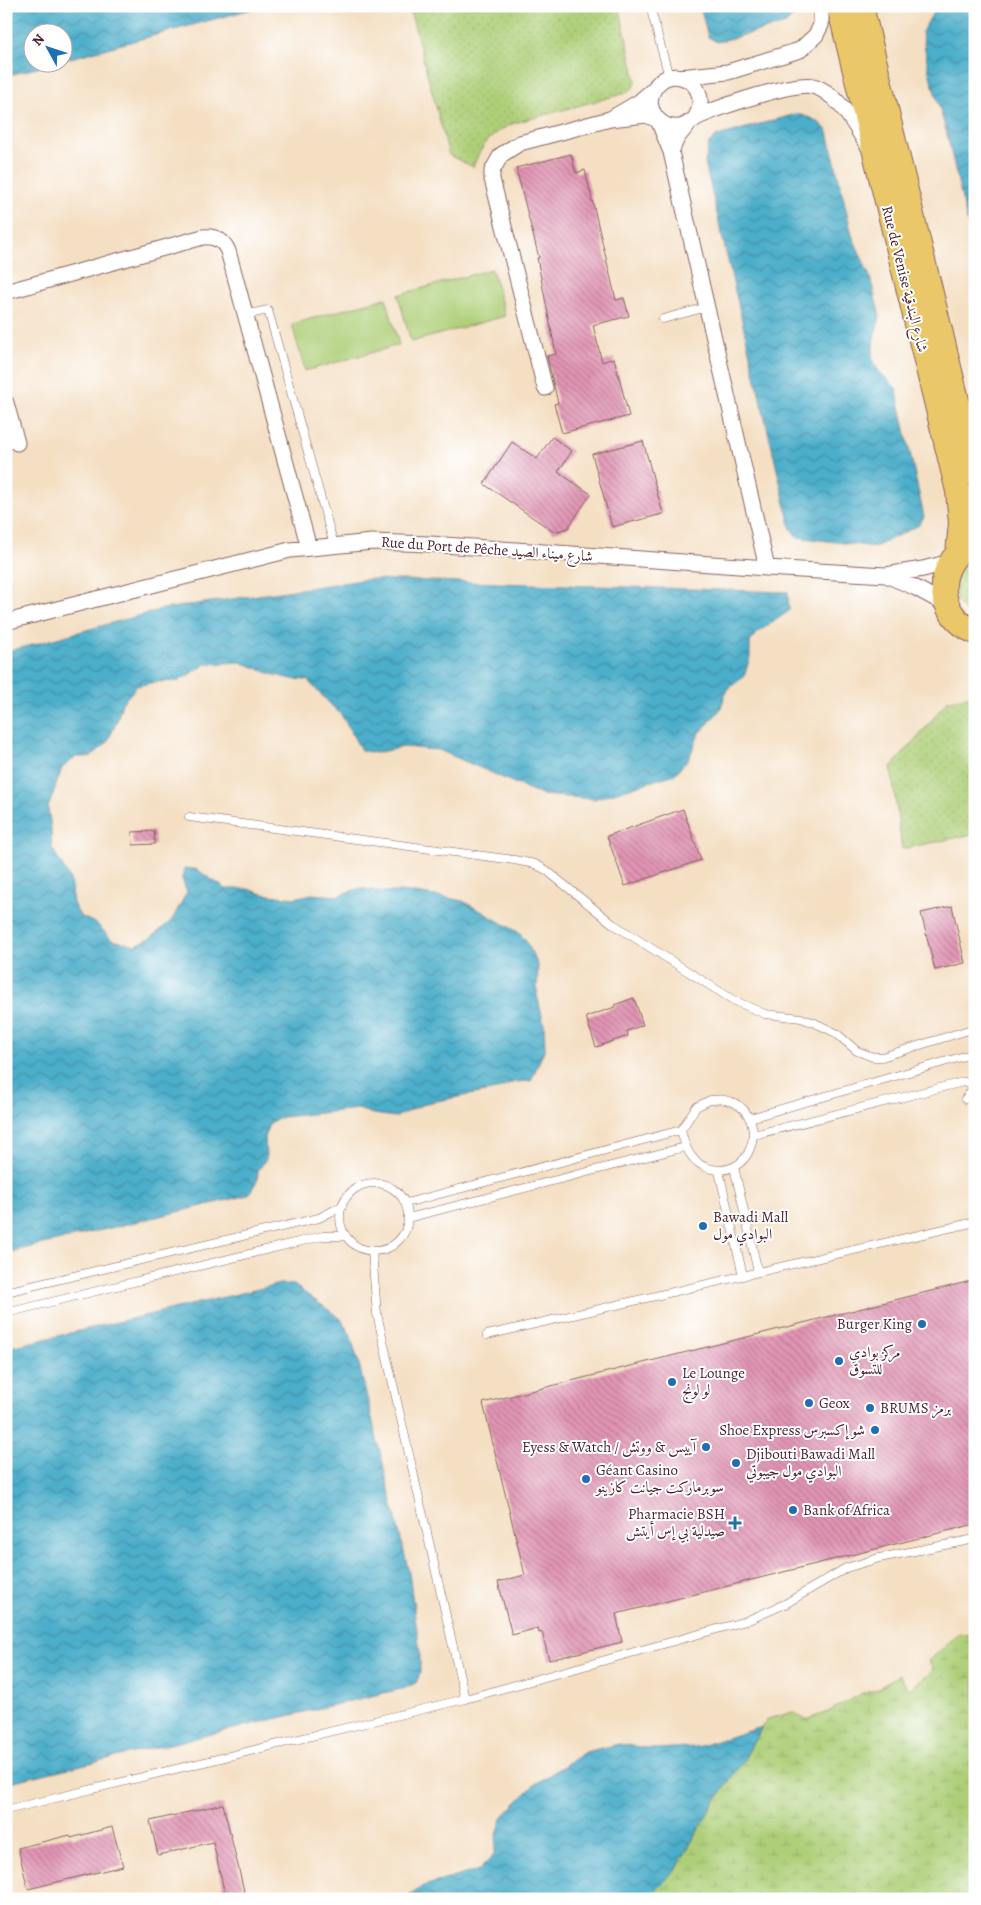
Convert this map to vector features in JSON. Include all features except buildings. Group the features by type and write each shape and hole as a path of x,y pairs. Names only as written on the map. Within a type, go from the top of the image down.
{"main road":[{"name":"Rue de Venise شارع البندقية","path":"839,6 874,155 958,491 961,552 944,576 943,591 947,605"},
{"name":"Rue de Venise شارع البندقية","path":"861,6 975,474"},
{"path":"947,605 954,618 972,633"}],"street":[{"path":"610,119 639,102 658,84 675,77 728,72 800,50 816,35 821,25 821,6"},
{"path":"671,152 677,138 700,110 701,101 700,93 689,79 675,77"},
{"path":"545,388 492,179 492,171 502,155 520,143 610,119 646,115 672,127 680,127 729,104 798,86 811,86 833,96 874,155"},
{"path":"653,90 650,98 651,106 671,152 767,568"},
{"path":"6,292 209,236 221,241 226,246 308,548"},
{"path":"6,403 17,443"},
{"name":"Rue du Port de Pêche شارع ميناء الصيد","path":"6,622 290,550 372,542 430,544 886,575 923,569 961,552"},
{"name":"Rue du Port de Pêche شارع ميناء الصيد","path":"886,575 914,587 947,605"}],"lane":[{"path":"650,6 675,77"},
{"path":"663,319 707,307"},
{"path":"245,315 268,310 334,545"},
{"path":"189,817 535,864 557,877 613,924 732,1000 766,1014 801,1018 815,1023 836,1033 849,1045 865,1054 882,1057 975,1028"},
{"path":"975,881 975,904"},
{"path":"750,1118 975,1053"},
{"path":"754,1135 963,1082 975,1083"},
{"path":"965,1099 975,1088"},
{"path":"406,1203 681,1130 696,1107 710,1100 726,1100 740,1106 750,1118 754,1135 752,1148 745,1159 734,1167 719,1170 705,1168 694,1161 685,1147 681,1130"},
{"path":"408,1218 685,1147"},
{"path":"734,1167 758,1272"},
{"path":"719,1170 743,1276"},
{"path":"379,1183 390,1186 399,1193 406,1203 408,1218 406,1229 401,1238 392,1246 383,1250 372,1251 355,1245 346,1236 341,1223 342,1206 356,1188 367,1184 379,1183"},
{"path":"6,1292 319,1218 342,1206"},
{"path":"487,1335 975,1222"},
{"path":"6,1313 323,1236 346,1236"},
{"path":"372,1251 377,1314 466,1699"},
{"path":"6,1810 466,1699 746,1621 786,1604 846,1568 879,1558 975,1538"}],"green space":[{"path":"409,6 619,6 636,81 633,88 626,93 514,123 506,127 488,140 473,167 449,155"},
{"path":"492,269 505,316 411,342 398,295"},
{"path":"386,298 399,345 305,371 292,324"},
{"path":"975,553 975,621 956,601 956,579 963,564"},
{"path":"975,694 975,836 974,834 902,849 891,767 947,701"},
{"path":"959,1633 975,1636 975,1899 647,1899 675,1871 713,1804 743,1761 768,1719 793,1712 806,1720 828,1712 861,1694 879,1689 899,1674 908,1690 933,1671 929,1661"}],"water":[{"path":"6,6 263,6 72,58 72,22 22,22 22,72 6,76"},
{"path":"700,6 794,6 794,9 792,16 786,24 717,42 708,37"},
{"path":"937,6 975,6 975,255 946,130 929,72 922,32"},
{"path":"796,114 814,120 828,132 852,235 870,277 880,317 874,338 872,357 878,370 896,388 924,517 919,525 875,547 797,537 791,529 705,163 709,143 718,136"},
{"path":"369,579 788,592 789,611 757,633 750,641 750,657 744,677 727,689 720,710 699,734 689,758 675,774 594,799 542,795 439,750 404,747 375,753 361,750 342,716 307,680 271,674 241,662 206,664 179,681 154,682 137,686 122,703 117,721 107,743 90,757 76,757 62,768 48,808 52,848 70,879 73,903 80,916 97,924 112,940 136,945 152,937 172,920 187,892 182,879 184,868 196,869 226,889 248,889 263,894 294,898 312,894 338,896 360,888 383,892 408,892 463,901 518,932 525,939 538,965 537,995 544,1024 545,1048 531,1081 514,1082 496,1090 426,1103 396,1117 373,1114 358,1109 282,1117 269,1124 265,1135 266,1159 258,1171 257,1181 248,1195 6,1253 6,652 163,609"},
{"path":"280,1284 294,1285 341,1319 350,1334 359,1364 409,1573 420,1652 420,1673 416,1683 405,1688 6,1783 6,1348"},
{"path":"762,1727 743,1761 713,1804 675,1871 647,1899 405,1899 423,1886 479,1870 494,1855 497,1834 503,1816 534,1785 585,1752 619,1744 653,1749 697,1747"}],"place":[{"name":"Bawadi Mall البوادي مول","path":"703,1226"},
{"name":"Burger King","path":"922,1324"},
{"name":"مركز بوادي للتسوق","path":"839,1361"},
{"name":"Le Lounge لو لونج","path":"672,1382"},
{"name":"Geox","path":"809,1403"},
{"name":"BRUMS برمز","path":"870,1408"},
{"name":"Shoe Express شو إكسبرس","path":"875,1430"},
{"name":"Eyess & Watch / آييس & ووتش","path":"706,1447"},
{"name":"Djibouti Bawadi Mall البوادي مول جيبوتي","path":"736,1463"},
{"name":"Géant Casino سوبرماركت جيانت كازينو","path":"586,1479"},
{"name":"Bank of Africa","path":"793,1510"},
{"name":"Pharmacie BSH صيدلية بي إس أيتش","path":"735,1523"}]}
